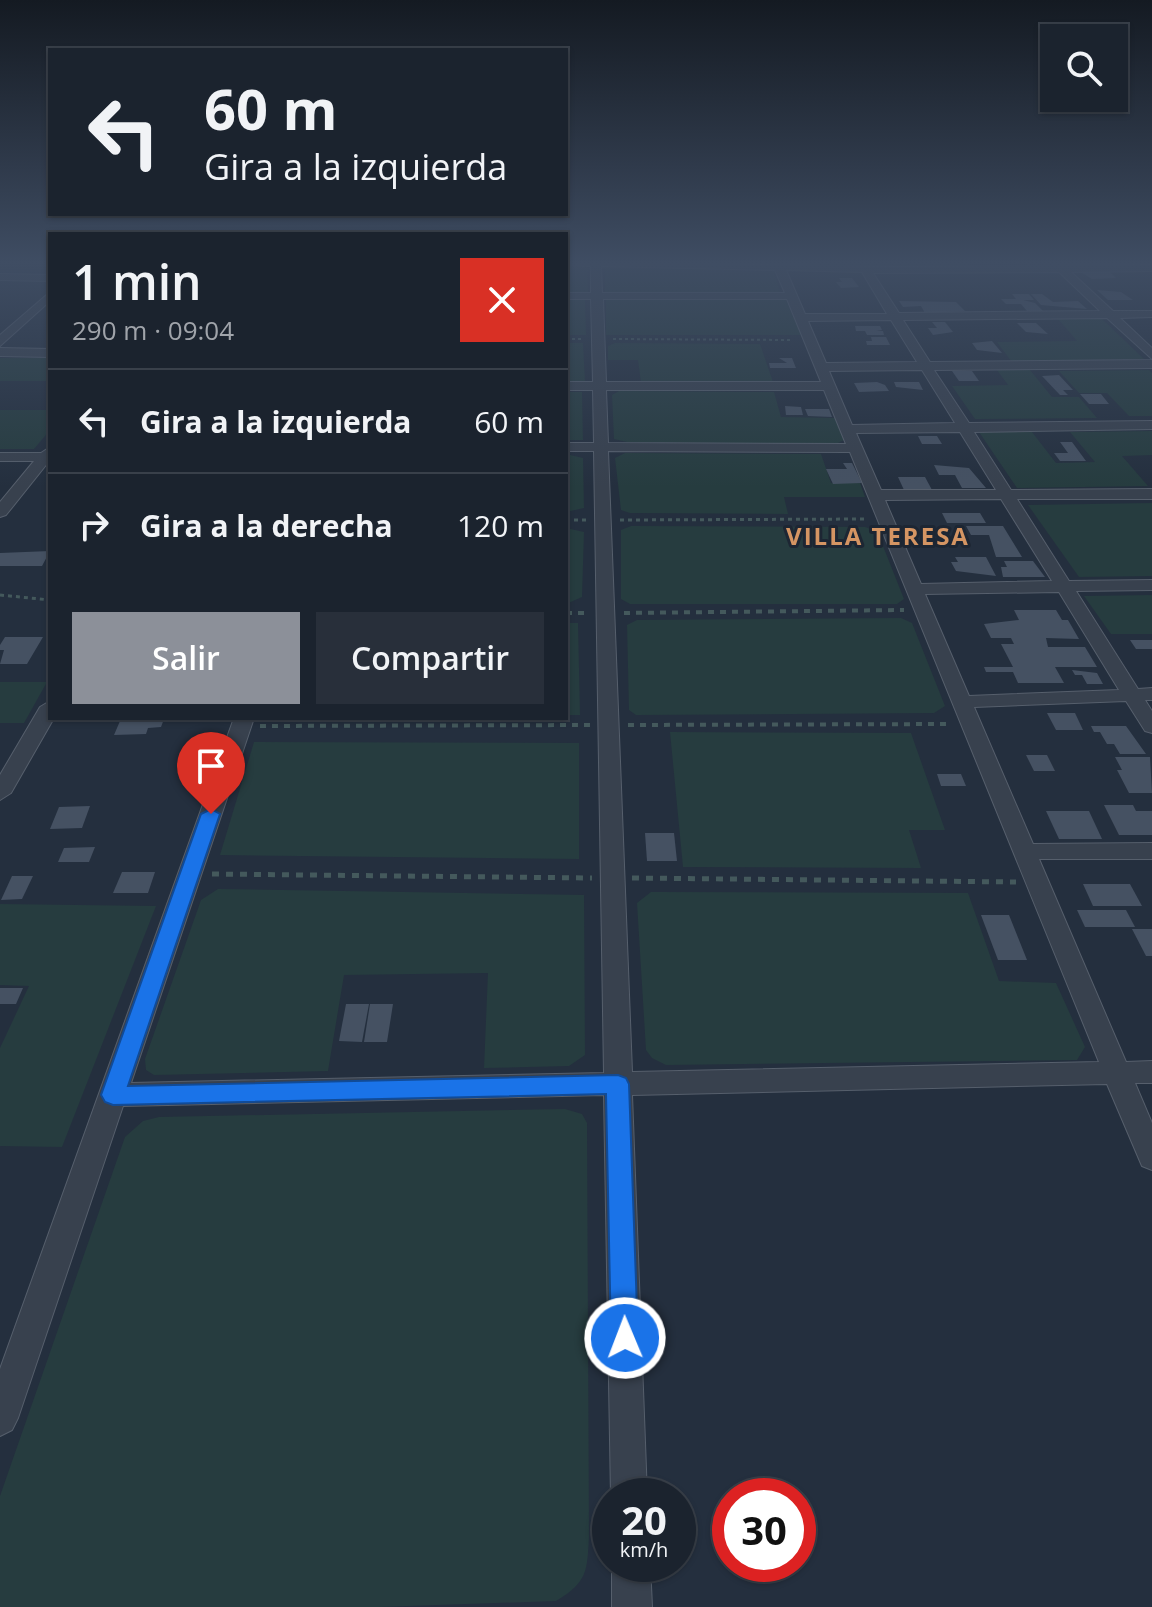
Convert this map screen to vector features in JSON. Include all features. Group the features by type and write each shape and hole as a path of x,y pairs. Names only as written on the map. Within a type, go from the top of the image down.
{"street":[{"path":"810,337 1152,1157"},
{"path":"906,337 1152,727"},
{"path":"1134,337 1152,355"},
{"path":"598,339 629,1478"},
{"path":"0,352 48,353"},
{"path":"822,367 1152,364"},
{"path":"568,386 831,386"},
{"path":"568,447 853,439 962,427 1152,425"},
{"path":"0,457 47,454"},
{"path":"0,512 47,454"},
{"path":"877,495 1152,494"},
{"path":"916,589 1152,585"},
{"path":"963,702 1152,694"},
{"path":"0,793 48,710"},
{"path":"0,1418 243,720"},
{"path":"1025,852 1152,851"},
{"path":"113,1095 1152,1072"},
{"path":"631,1582 632,1607"}],"path":[{"path":"568,339 811,340"},
{"path":"568,520 887,519"},
{"path":"0,595 48,600"},
{"path":"568,613 925,610"}],"green space":[{"path":"1074,337 1121,337 1144,359 1011,361 997,342 1077,341"},
{"path":"568,343 583,343 585,381 568,381"},
{"path":"615,343 760,344 773,382 641,382 638,360 608,360 608,346"},
{"path":"0,358 48,358 48,381 0,381"},
{"path":"997,370 1030,370 1052,397 1079,397 1097,418 975,419 952,386 1008,385"},
{"path":"1149,370 1152,373 1152,416 1129,416 1107,393 1079,393 1059,371"},
{"path":"619,391 774,392 781,417 835,418 844,440 836,444 627,442 614,439 612,395"},
{"path":"568,392 582,392 583,440 568,440"},
{"path":"0,410 48,410 48,432 34,449 0,449"},
{"path":"1152,431 1152,455 1122,456 1148,486 1017,488 979,432 1032,432 1056,463 1095,462 1070,432"},
{"path":"625,453 821,454 831,483 860,483 865,497 784,497 788,514 630,513 621,510 615,458"},
{"path":"568,454 583,458 584,508 568,512"},
{"path":"1152,503 1152,576 1079,577 1028,505"},
{"path":"631,526 865,527 877,531 904,599 897,604 630,604 621,599 621,530"},
{"path":"568,528 584,532 582,597 568,603"},
{"path":"1152,595 1152,634 1111,634 1084,596"},
{"path":"901,618 912,623 945,706 934,713 636,715 629,710 627,625 637,620"},
{"path":"568,623 578,623 580,715 568,715"},
{"path":"0,682 47,682 24,723 0,723"},
{"path":"670,732 911,733 945,830 909,830 921,868 683,867"},
{"path":"254,742 579,743 579,859 220,855"},
{"path":"218,889 584,895 585,1055 569,1066 484,1068 488,973 344,975 328,1071 154,1075 146,1070 145,1059 201,900"},
{"path":"651,892 968,893 999,981 1056,983 1085,1047 1077,1060 666,1065 652,1058 646,1050 637,903"},
{"path":"0,904 156,906 62,1147 0,1146 0,1048 29,986 0,985"},
{"path":"565,1109 582,1114 587,1123 589,1537 584,1575 574,1588 556,1601 379,1607 0,1607 0,1496 125,1137 143,1121 159,1117"}],"building":[{"path":"871,337 886,337 890,345 867,345 866,341 872,341"},
{"path":"992,341 1002,353 977,350 972,343"},
{"path":"779,358 792,358 796,368 770,368 769,363 787,363"},
{"path":"952,371 972,371 979,381 959,381"},
{"path":"1059,375 1073,390 1063,390 1068,395 1060,395 1042,376"},
{"path":"877,382 889,391 859,392 854,383"},
{"path":"894,382 919,382 923,390 896,387"},
{"path":"1080,394 1101,394 1109,404 1089,404"},
{"path":"785,406 801,407 803,415 786,415"},
{"path":"805,409 829,409 832,417 808,416"},
{"path":"918,436 937,436 942,444 922,444"},
{"path":"1060,442 1072,442 1086,461 1060,461 1054,453 1068,453"},
{"path":"843,463 852,463 862,483 833,484 826,469 847,469"},
{"path":"934,465 969,468 986,488 962,488 955,475 939,475"},
{"path":"898,477 925,477 932,490 904,490"},
{"path":"942,513 980,513 986,523 947,523"},
{"path":"966,526 1003,526 1022,557 996,557 989,535 971,535"},
{"path":"48,551 42,566 0,566 0,553"},
{"path":"955,557 986,557 996,576 956,571 951,562 958,562"},
{"path":"1004,561 1033,561 1045,577 1003,577 1001,567 1007,567"},
{"path":"1014,610 1056,610 1062,620 1068,620 1079,639 1046,638 1048,647 1085,647 1097,667 1055,667 1064,683 1018,683 1013,672 986,672 984,667 1013,667 1001,644 1014,644 1011,638 991,638 984,624 1019,620"},
{"path":"5,637 43,637 27,664 0,664 4,650 0,650 0,645"},
{"path":"1130,640 1152,640 1152,649 1136,649"},
{"path":"1072,670 1097,673 1103,684 1087,684 1082,675 1075,675"},
{"path":"1047,713 1075,713 1083,730 1056,730"},
{"path":"164,720 161,727 148,728 146,734 114,735 120,721"},
{"path":"1091,726 1126,726 1146,754 1120,754 1114,744 1107,744 1100,732 1094,732"},
{"path":"1026,755 1047,755 1055,771 1034,771"},
{"path":"1115,757 1150,757 1152,793 1129,793 1117,770 1122,770"},
{"path":"937,774 961,774 966,786 941,786"},
{"path":"1104,805 1133,805 1136,811 1152,811 1152,835 1119,835"},
{"path":"90,806 82,828 50,829 59,807"},
{"path":"1046,811 1089,811 1102,839 1059,839"},
{"path":"645,833 674,833 677,861 647,861"},
{"path":"95,847 89,862 58,862 64,848"},
{"path":"122,872 155,872 148,893 113,893"},
{"path":"12,876 33,876 22,899 1,900"},
{"path":"1083,884 1130,884 1142,906 1093,906"},
{"path":"1077,910 1126,910 1135,927 1085,927"},
{"path":"981,915 1009,915 1027,960 998,960"},
{"path":"1132,929 1152,929 1152,956 1146,956"},
{"path":"0,988 23,988 16,1004 0,1004"},
{"path":"346,1004 369,1004 362,1042 339,1041"},
{"path":"370,1004 393,1004 387,1042 364,1042"}],"district":[{"name":"VILLA TERESA","path":"878,537"}],"route":[{"path":"211,814 113,1095 618,1084 625,1338"}]}
